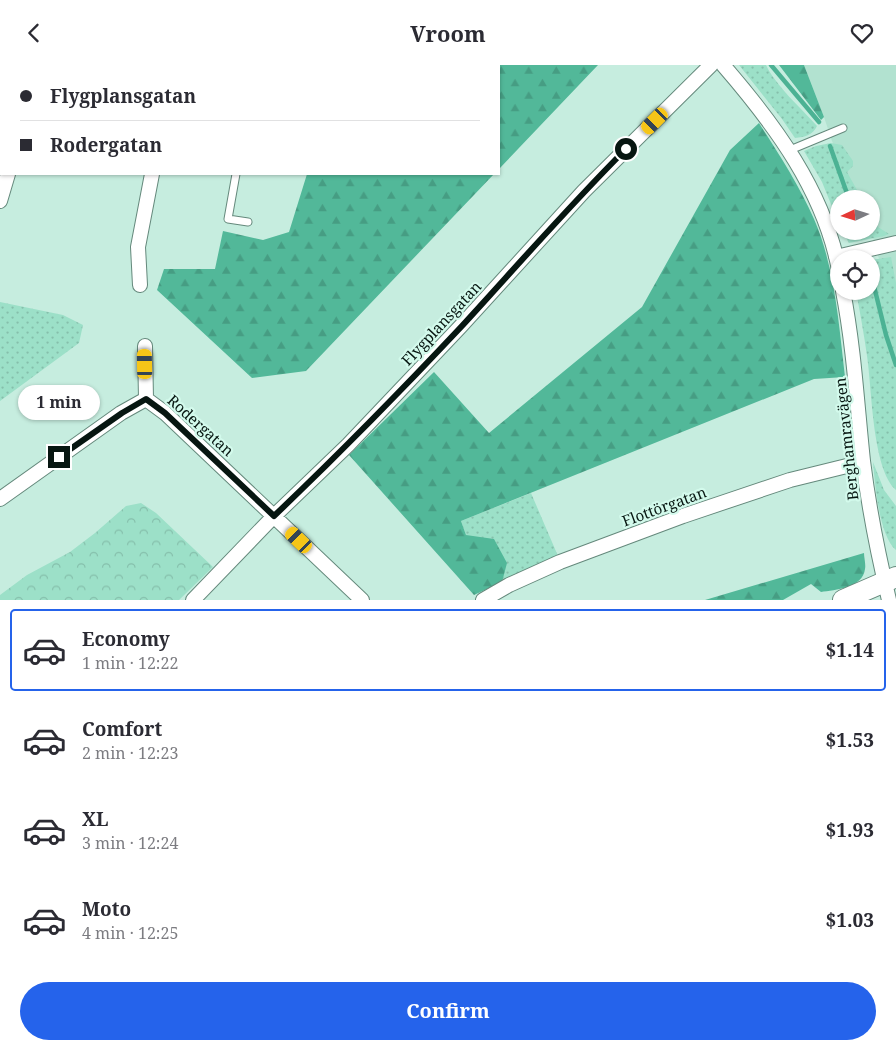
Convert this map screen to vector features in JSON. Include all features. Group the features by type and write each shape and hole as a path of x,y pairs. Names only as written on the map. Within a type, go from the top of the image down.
{"main road":[{"path":"843,600 890,586"}],"street":[{"name":"Flygplansgatan","path":"193,600 274,516 348,445 460,327 584,191 711,65"},
{"path":"723,65 766,117 790,150 817,202 834,250"},
{"path":"0,201 8,175"},
{"path":"140,285 138,247 152,175"},
{"path":"876,250 896,243"},
{"name":"Berghamravägen","path":"844,300 854,362 864,462 875,540 890,586"},
{"path":"145,346 146,399"},
{"name":"Rodergatan","path":"0,499 122,413 146,399 165,413 362,600"},
{"name":"Flottörgatan","path":"483,600 509,585 560,562 683,516 790,480 864,462"}],"lane":[{"path":"790,150 843,129"},
{"path":"236,175 228,219 248,222"}],"shaded area":[{"path":"804,65 896,65 896,345 880,264 880,250 876,250 874,240 880,240 880,190 853,190"}],"green space":[{"path":"500,65 598,65 500,168"},
{"path":"739,65 766,65 782,89 817,126 813,132 795,138"},
{"path":"779,65 804,65 824,117 821,120"},
{"path":"759,123 802,194 814,219 827,257 830,272 830,300 835,300 845,377 814,379 461,521 466,535 494,539 507,563 502,582 474,595 349,455 434,372 489,433 642,307 730,150"},
{"path":"831,143 842,145 853,161 853,166 847,172 857,190 830,190 830,202 822,182 804,151"},
{"path":"307,175 493,175 306,371 252,378 157,290 164,269 215,269 223,231 263,240 289,232"},
{"path":"880,228 889,234 880,237"},
{"path":"847,240 864,240 849,243"},
{"path":"891,257 896,283 896,490 888,480 878,447 874,427 867,356 858,300 880,300 880,259"},
{"path":"0,302 63,315 83,325 79,343 0,401"},
{"path":"873,462 884,490 896,506 896,550 890,543 882,522"},
{"path":"531,493 558,556 502,582 466,535 461,521"},
{"path":"141,503 156,513 213,567 179,600 0,600 0,595 27,575 70,552 126,506"},
{"path":"864,553 865,567 863,575 848,587 821,592 811,584 783,600 705,600"}],"waterway":[{"path":"771,65 819,122"},
{"path":"830,146 846,190"},
{"path":"877,300 896,365"}],"route":[{"path":"59,457 138,402 146,399 165,413 274,516 348,445 460,327 584,191 626,149"}]}
